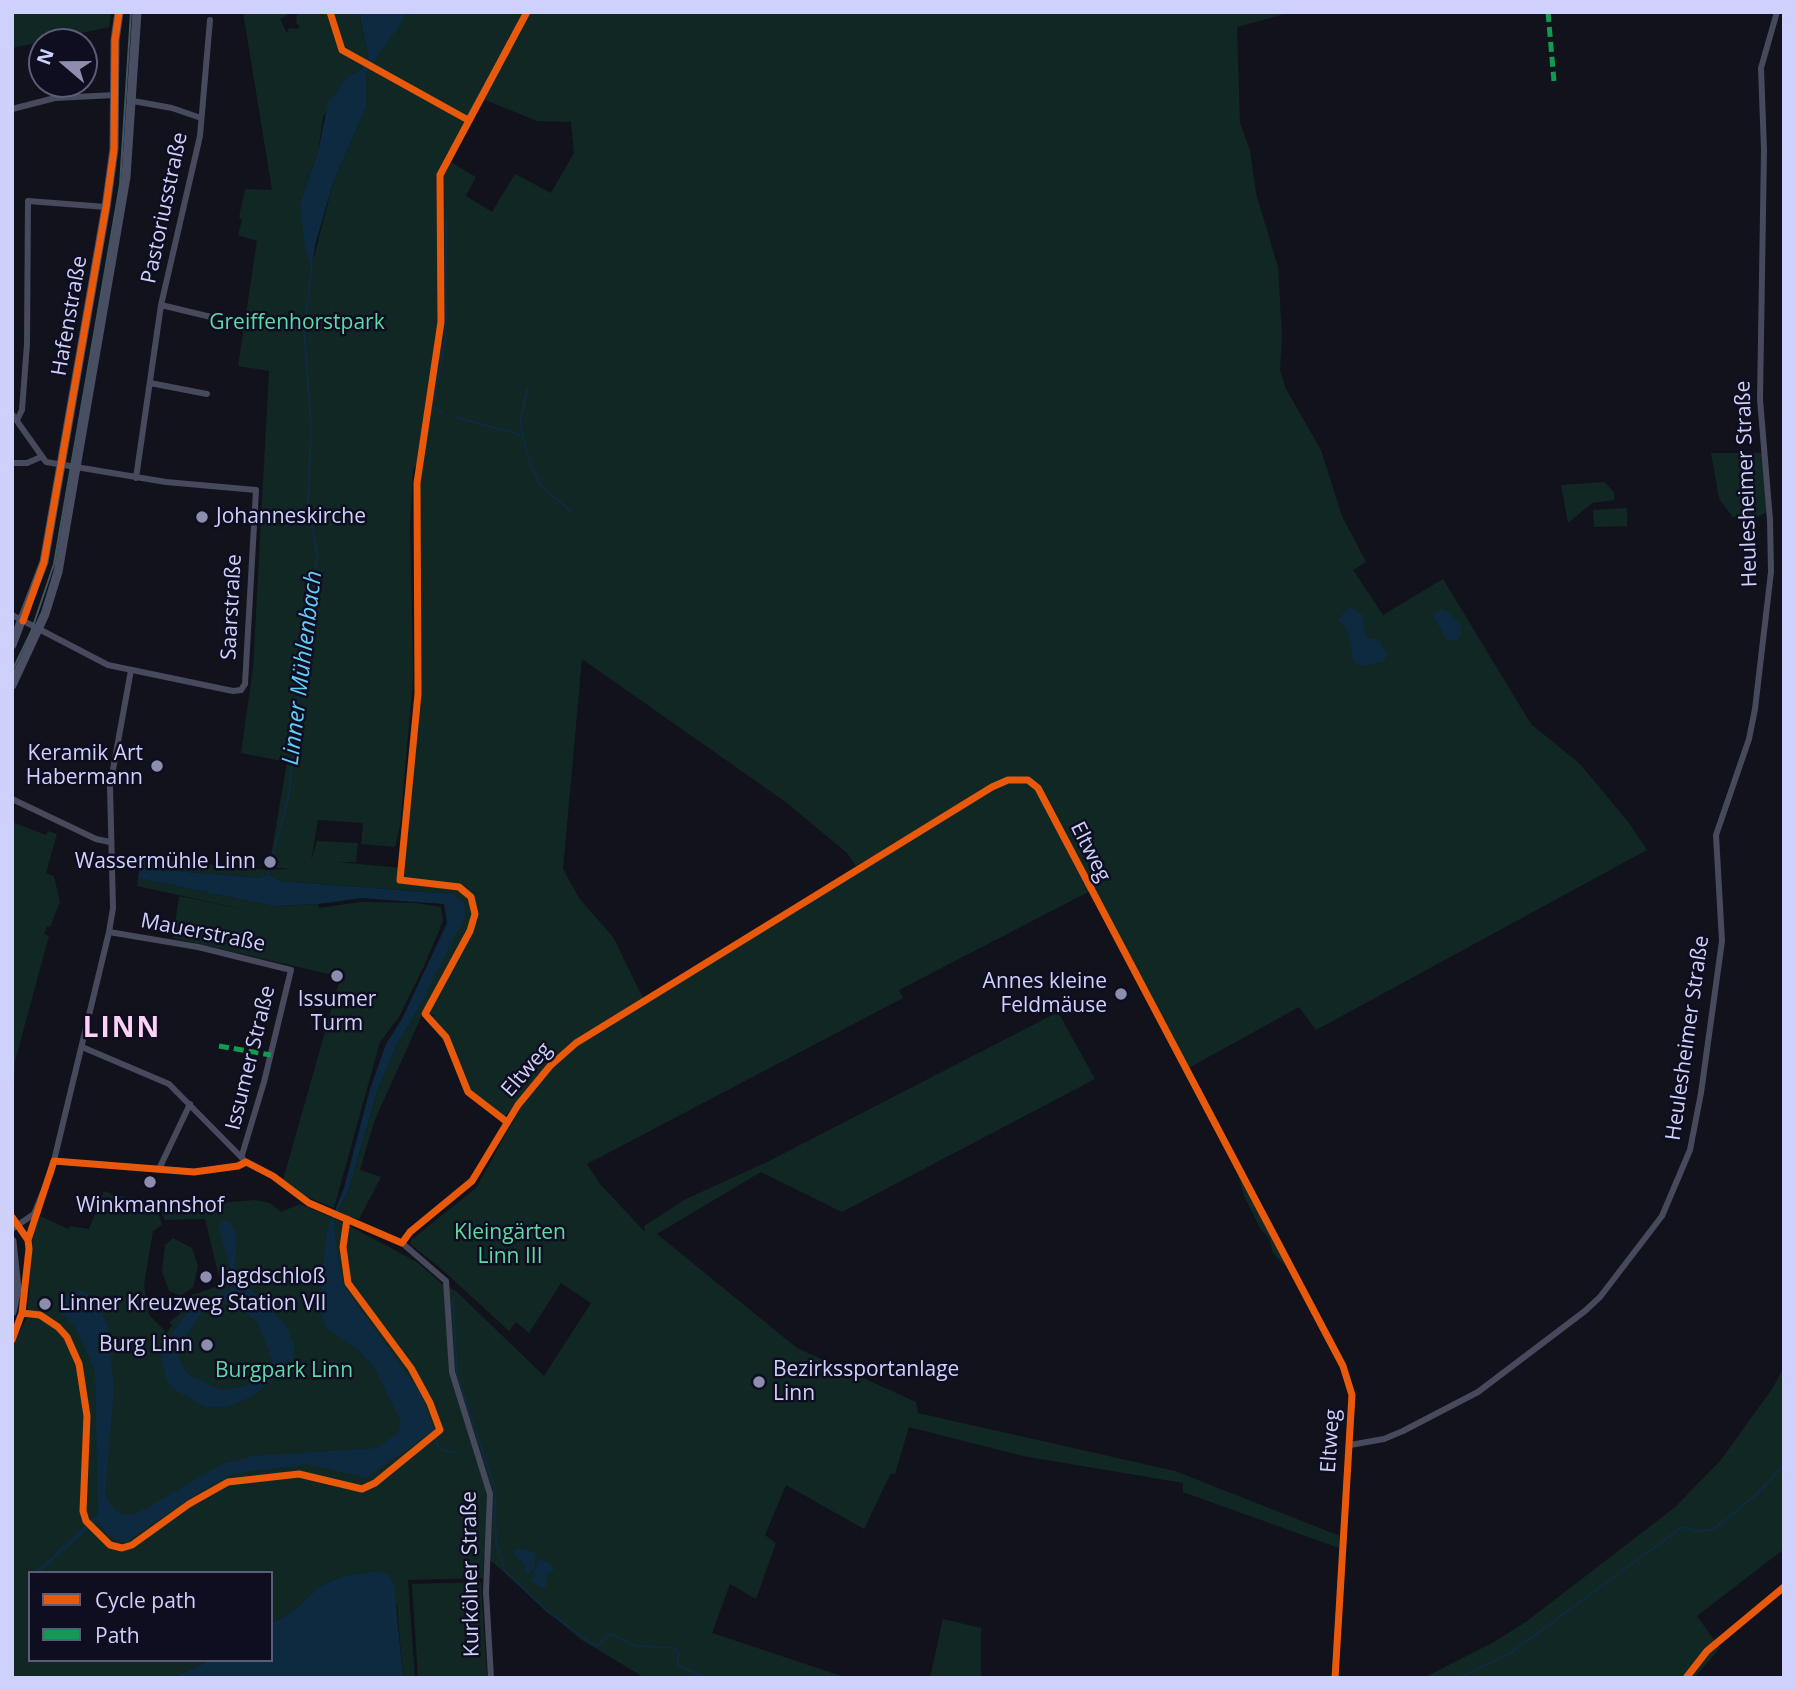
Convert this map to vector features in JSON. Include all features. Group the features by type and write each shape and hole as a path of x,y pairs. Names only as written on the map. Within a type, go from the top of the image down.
{"main road":[{"name":"Hafenstraße","path":"12,645 44,562 106,207 114,149 119,12"},
{"name":"Hafenstraße","path":"12,685 39,629 58,572 126,177 138,12"},
{"path":"12,1241 17,1289 12,1312"}],"street":[{"path":"330,12 342,50 468,120 527,12"},
{"name":"Heulesheimer Straße","path":"1350,1445 1403,1431 1478,1392 1585,1311 1600,1297 1662,1216 1689,1150 1701,1093 1722,941 1716,835 1749,738 1755,709 1771,572 1770,520 1760,399 1764,172 1761,68 1777,12"},
{"name":"Pastoriusstraße","path":"136,478 162,305 197,156 210,20"},
{"path":"12,109 55,99 115,95"},
{"name":"Pastoriusstraße","path":"133,101 172,107 201,118"},
{"path":"106,207 28,201 27,344 22,410 15,417 46,462 136,478"},
{"name":"Pastoriusstraße","path":"162,305 211,317"},
{"path":"150,383 207,394"},
{"path":"12,463 27,463 41,457"},
{"name":"Saarstraße","path":"131,670 233,691 241,690 245,684 256,490 136,478"},
{"path":"12,615 32,628 39,629 103,663 131,670 110,786 113,883 110,932 54,1161 34,1214 12,1229"},
{"name":"Eltweg","path":"402,1243 410,1232 472,1181 518,1105 550,1066 576,1043 992,787 1023,779 1038,788 1343,1366 1352,1395 1335,1678"},
{"path":"12,799 96,839 110,842"},
{"name":"Mauerstraße","path":"110,932 198,947 290,969"},
{"name":"Issumer Straße","path":"242,1155 264,1082 290,969"},
{"path":"54,1161 211,1171 246,1162 169,1084 82,1046"},
{"path":"159,1169 190,1104"},
{"name":"Kurkölner Straße","path":"246,1162 327,1212 402,1243 446,1281 452,1372 486,1474 491,1526 486,1592 491,1678"}],"green space":[{"path":"12,12 111,12 109,27 98,29 28,28 28,45 12,48"},
{"path":"243,12 293,12 280,19 287,33 289,28 298,29 300,26 296,23 297,14 294,12 362,12 360,19 368,55 362,69 349,76 323,117 318,152 300,203 312,265 333,183 366,107 366,73 402,22 405,12 1292,12 1237,27 1240,123 1250,150 1256,193 1278,267 1282,336 1280,370 1286,389 1321,450 1342,516 1366,562 1353,570 1383,615 1443,579 1531,724 1580,764 1629,823 1647,850 1316,1030 1299,1007 1187,1069 1094,889 899,990 903,998 587,1164 600,1184 645,1232 644,1226 686,1199 767,1162 1058,1012 1095,1079 842,1212 761,1172 657,1234 797,1348 916,1402 918,1413 1175,1471 1340,1536 1339,1548 1183,1492 1183,1483 1023,1456 909,1427 895,1474 891,1473 864,1529 786,1485 765,1535 776,1543 756,1599 730,1584 712,1633 847,1678 645,1678 580,1639 484,1555 483,1578 408,1580 415,1678 403,1678 397,1604 341,1577 320,1586 296,1609 273,1623 273,1571 28,1571 28,1662 206,1662 173,1678 12,1678 12,1346 27,1317 33,1233 40,1216 68,1229 71,1226 89,1229 104,1191 116,1196 154,1200 162,1225 153,1231 144,1285 149,1315 167,1333 172,1325 169,1322 180,1314 179,1307 192,1295 221,1285 205,1219 165,1220 160,1208 255,1200 270,1203 281,1212 300,1204 340,1221 417,1262 442,1284 456,1291 544,1376 591,1303 561,1283 529,1333 516,1322 509,1331 410,1244 411,1240 476,1188 521,1107 552,1068 574,1048 989,786 856,866 847,853 787,803 582,659 563,869 579,898 613,937 643,998 571,1043 551,1061 502,1120 469,1096 450,1049 425,1019 436,1015 422,1015 374,1122 360,1170 381,1177 359,1219 337,1213 349,1189 377,1092 396,1046 418,1010 464,917 453,894 279,881 268,874 261,878 140,868 139,878 273,906 318,904 319,908 361,902 416,903 441,907 443,921 424,966 399,1017 380,1042 334,1208 305,1196 283,1180 342,972 334,970 333,975 173,938 179,896 252,911 137,886 141,858 267,870 289,869 269,867 287,762 241,753 253,668 269,371 238,366 257,241 238,235 245,189 272,190","holes":["485,100 537,121 571,122 574,153 551,193 515,174 492,212 466,196 476,177 449,161","421,463 417,530 419,694 402,868 338,862 356,862 358,843 317,841 311,861 318,820 363,823 361,844 395,847 400,826 413,679 410,528 413,468"]},
{"path":"1711,453 1763,453 1767,512 1757,517 1733,517 1719,499"},
{"path":"1604,482 1614,492 1614,500 1592,503 1568,523 1561,485"},
{"path":"1627,508 1627,526 1594,527 1593,510"},
{"path":"12,822 46,835 48,831 57,834 46,873 54,876 60,902 50,927 47,926 44,934 49,936 15,1061 12,1150"},
{"path":"1237,1171 1289,1269 1273,1253 1269,1238 1260,1228 1244,1196"},
{"path":"173,1238 192,1248 198,1266 193,1287 181,1296 169,1291 162,1272 165,1245"},
{"path":"1784,1367 1784,1549 1697,1616 1720,1648 1694,1678 1423,1678 1494,1642 1527,1621 1674,1508 1720,1461 1772,1389"},
{"path":"481,1582 487,1678 418,1678 412,1584"},
{"path":"943,1619 981,1628 981,1678 930,1678"}],"water":[{"path":"362,12 405,12 402,22 366,73 366,107 333,183 315,245 312,267 305,248 300,203 318,152 328,103 349,76 362,69 368,55 360,18"},
{"path":"1350,607 1362,614 1366,637 1380,641 1387,655 1383,662 1360,666 1353,660 1349,633 1338,619"},
{"path":"1441,609 1460,624 1462,632 1457,640 1447,640 1435,619 1434,614"},
{"path":"140,868 260,878 268,874 279,881 453,894 464,903 465,917 418,1010 396,1046 377,1092 349,1189 334,1219 343,1285 421,1394 441,1449 475,1455 439,1449 432,1432 366,1478 308,1464 232,1474 198,1493 124,1543 108,1535 98,1521 40,1571 36,1571 98,1514 95,1371 75,1326 61,1313 63,1299 72,1291 80,1290 89,1295 100,1307 108,1327 114,1389 105,1495 115,1510 124,1515 133,1515 143,1510 222,1464 253,1456 377,1448 398,1433 401,1422 374,1367 358,1350 328,1330 320,1312 321,1286 327,1230 344,1188 370,1089 386,1044 402,1019 447,923 444,904 362,898 273,906 138,878"},
{"path":"223,1221 229,1221 237,1236 235,1268 239,1277 287,1327 295,1347 293,1359 285,1370 251,1397 227,1407 206,1407 172,1388 166,1378 161,1356 164,1344 190,1309 232,1288 233,1279 218,1226","holes":["227,1303 236,1305 258,1323 273,1363 270,1369 245,1386 221,1390 187,1374 178,1357 180,1346 204,1309"]},
{"path":"516,1550 536,1553 534,1568 528,1573 525,1573 526,1566 514,1555"},
{"path":"539,1559 550,1563 554,1570 547,1574 546,1586 542,1588 531,1581"},
{"path":"378,1571 389,1575 394,1584 403,1678 173,1678 206,1662 273,1662 273,1623 296,1609 320,1586 341,1577"}],"waterway":[{"path":"444,414 433,407 446,336 446,218"},
{"name":"Linner Mühlenbach","path":"268,874 289,795 297,706 314,607 317,554 308,504 311,428 304,327 312,265"},
{"path":"528,387 520,421 527,455 540,485 572,512"},
{"path":"455,417 521,435"},
{"path":"453,1299 457,1375 496,1491"},
{"path":"1459,1678 1509,1654 1682,1527 1697,1531 1714,1529 1759,1492 1784,1465"},
{"path":"495,1499 496,1542 505,1571 547,1611 591,1643 598,1645 610,1634 636,1646 675,1648 679,1655 677,1665 707,1678"}],"tram line":[{"path":"12,671 31,632 54,564 120,185 131,12"}],"marked path":[{"path":"1548,12 1554,81"},
{"path":"219,1046 271,1055"}],"cycle path":[{"path":"23,621 44,562 106,207 114,149 115,40 119,12"},
{"path":"330,12 342,50 468,120"},
{"path":"507,1122 468,1092 446,1037 425,1014 470,931 475,914 471,897 459,887 400,880 418,694 417,483 441,322 440,175 527,12"},
{"path":"28,1240 54,1161 194,1172 238,1166 246,1162 273,1176 309,1203 402,1243 410,1232 472,1181 518,1105 550,1066 576,1043 992,787 1008,780 1028,780 1038,788 1343,1366 1352,1395 1335,1678"},
{"path":"12,1217 28,1240 29,1249 22,1313 12,1340"},
{"path":"22,1313 40,1315 58,1327 67,1337 79,1364 87,1416 83,1511 86,1521 110,1545 122,1548 132,1545 189,1504 228,1482 299,1474 362,1489 375,1483 440,1430 430,1403 411,1368 348,1283 343,1247 347,1219"},
{"path":"1686,1678 1707,1651 1784,1587"}],"place":[{"name":"Johanneskirche","path":"202,517"},
{"name":"Keramik Art Habermann","path":"157,766"},
{"name":"Wassermühle Linn","path":"270,862"},
{"name":"Issumer Turm","path":"337,976"},
{"name":"Annes kleine Feldmäuse","path":"1121,994"},
{"name":"Winkmannshof","path":"150,1182"},
{"name":"Jagdschloß","path":"206,1277"},
{"name":"Linner Kreuzweg Station VII","path":"45,1304"},
{"name":"Burg Linn","path":"207,1345"},
{"name":"Bezirkssportanlage Linn","path":"759,1382"}],"district":[{"name":"LINN","path":"122,1029"}],"park label":[{"name":"Greiffenhorstpark","path":"297,323"},
{"name":"Kleingärten Linn III","path":"510,1245"},
{"name":"Burgpark Linn","path":"284,1371"}]}
